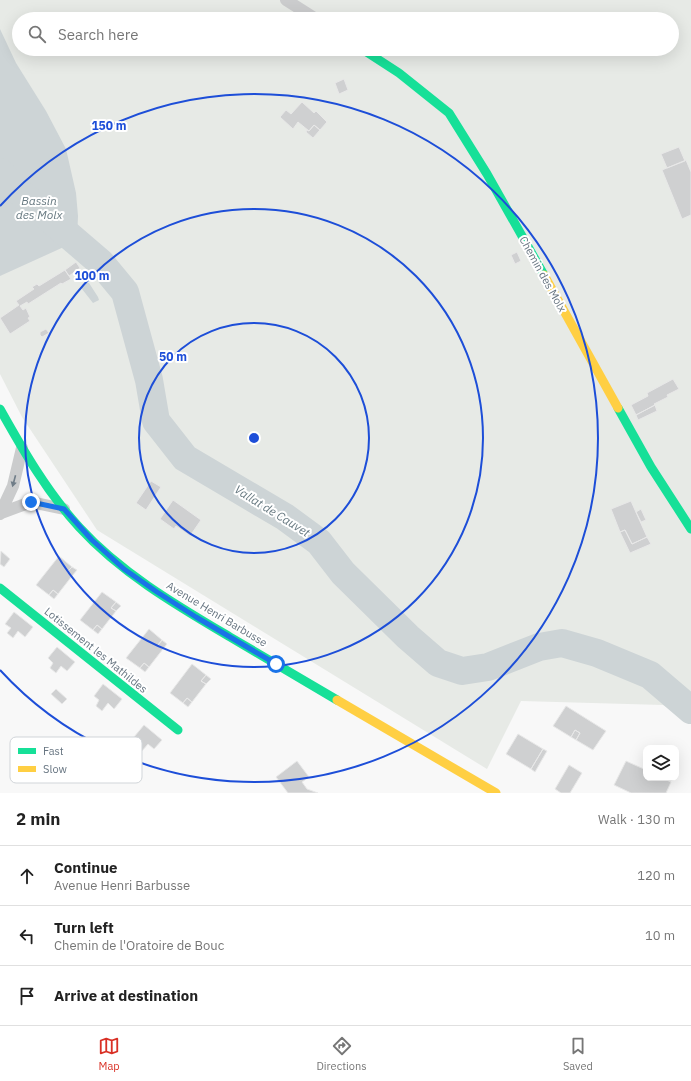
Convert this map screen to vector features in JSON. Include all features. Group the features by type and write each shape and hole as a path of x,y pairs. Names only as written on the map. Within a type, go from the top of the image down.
{"street":[{"path":"286,0 305,12"},
{"name":"Chemin des Molx","path":"373,56 399,73 449,113 487,174 651,467 691,529"},
{"name":"Avenue Henri Barbusse","path":"0,409 22,448 64,509 92,540 124,569 196,617 496,793"},
{"path":"0,513 13,486 22,448"},
{"path":"0,513 31,502 64,509"},
{"name":"Lotissement les Mathildes","path":"0,588 178,730"}],"shaded area":[{"path":"0,0 691,0 691,720 663,705 521,701 487,769 97,530 22,417 0,374"}],"water":[{"name":"Bassin des Molx","path":"0,29 12,56 46,111 66,149 76,193 78,216 77,241 0,276"},
{"path":"89,283 99,300 93,303 82,289 82,285"}],"building":[{"path":"344,79 348,90 339,94 335,83"},
{"path":"302,102 314,113 316,111 327,122 320,130 314,125 309,131 298,122 293,129 280,117 286,110 291,114"},
{"path":"314,125 320,130 313,138 306,132 307,130 309,131"},
{"path":"679,147 685,161 667,168 661,154"},
{"path":"686,160 691,172 691,215 682,219 662,170"},
{"path":"517,252 521,261 515,264 511,255"},
{"path":"76,262 80,268 69,276 65,270"},
{"path":"65,270 71,279 62,284 61,283 28,304 27,302 20,306 23,310 26,308 30,321 10,334 0,318 19,305 16,301 34,289 32,287 37,284 39,286"},
{"path":"46,329 49,333 42,337 40,332"},
{"path":"673,379 679,389 667,395 668,397 654,404 655,405 636,415 631,405 648,396 647,393"},
{"path":"655,405 657,411 638,420 636,415"},
{"path":"151,481 161,487 146,510 136,503"},
{"path":"173,500 201,520 190,536 176,526 174,529 160,519"},
{"path":"631,501 647,537 632,544 625,530 620,532 611,509"},
{"path":"641,509 646,520 641,522 636,512"},
{"path":"625,530 632,544 647,537 651,544 630,553 620,532"},
{"path":"1,551 10,559 4,567 0,564"},
{"path":"59,556 72,567 67,572 72,576 58,594 53,590 49,595 36,585"},
{"path":"72,567 77,570 72,576 67,572"},
{"path":"53,590 58,594 54,599 49,595"},
{"path":"102,592 116,602 111,608 116,611 102,629 97,625 93,630 80,620"},
{"path":"116,602 121,606 116,611 111,608"},
{"path":"14,612 33,627 25,637 18,631 13,638 7,633 11,628 5,624"},
{"path":"97,625 102,629 98,634 93,630"},
{"path":"149,629 162,640 158,645 163,649 149,667 144,663 140,668 126,658"},
{"path":"162,640 167,644 163,649 158,645"},
{"path":"57,647 75,662 67,671 61,666 56,673 50,668 53,663 48,658"},
{"path":"144,663 149,667 145,672 140,668"},
{"path":"192,664 206,675 201,681 206,684 192,702 187,698 183,703 170,693"},
{"path":"206,675 211,679 206,684 201,681"},
{"path":"103,684 122,699 114,709 108,703 102,711 96,706 99,700 94,696"},
{"path":"56,689 67,699 62,704 51,694"},
{"path":"187,698 192,702 188,707 183,703"},
{"path":"566,706 606,731 593,750 576,740 580,733 575,730 571,737 553,726"},
{"path":"144,725 162,740 154,749 148,744 142,751 142,737 134,737"},
{"path":"575,730 580,733 576,740 571,737"},
{"path":"518,734 543,749 531,769 506,754"},
{"path":"543,749 547,751 535,772 531,769"},
{"path":"297,761 309,777 302,782 307,789 318,793 288,793 276,777"},
{"path":"626,761 643,769 643,781 671,782 666,793 631,793 614,785"},
{"path":"569,765 582,773 570,793 561,793 555,789"}],"waterway":[{"name":"Vallat de Cauvet","path":"0,172 38,209 101,263 125,292 149,380 156,421 185,458 285,517 319,542 343,573 408,637 438,663 462,671 488,667 539,647 562,643 597,653 650,675 691,710"}],"traffic: fast":[{"path":"373,56 399,73 449,113 487,174 544,275"},
{"path":"618,408 651,467 691,529"},
{"path":"0,409 56,500 95,544 131,574 170,600 337,700"},
{"path":"0,588 178,730"}],"traffic: slow":[{"path":"544,275 618,408"},
{"path":"337,700 496,793"}],"route":[{"path":"31,502 64,509 92,540 124,569 196,617 276,664"}]}
